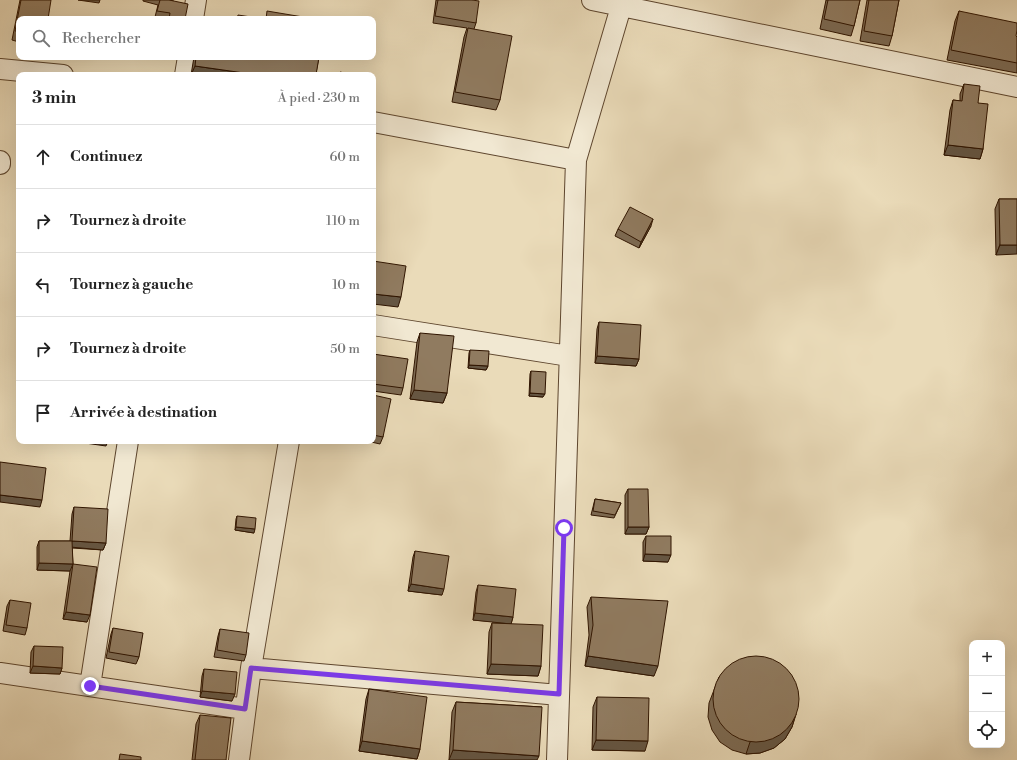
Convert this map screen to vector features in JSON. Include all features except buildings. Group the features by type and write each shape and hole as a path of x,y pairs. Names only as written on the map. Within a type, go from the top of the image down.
{"street":[{"path":"193,16 196,0"},
{"path":"592,0 622,3 1017,87"},
{"path":"557,760 576,160 622,3"},
{"path":"186,72 188,60"},
{"path":"0,69 32,72"},
{"path":"376,123 576,160"},
{"path":"376,325 570,356"},
{"path":"90,686 128,444"},
{"path":"239,760 251,668 288,444"},
{"path":"251,668 559,694"},
{"path":"0,673 245,709"}],"route":[{"path":"90,686 245,709 251,668 559,694 564,528"}]}
